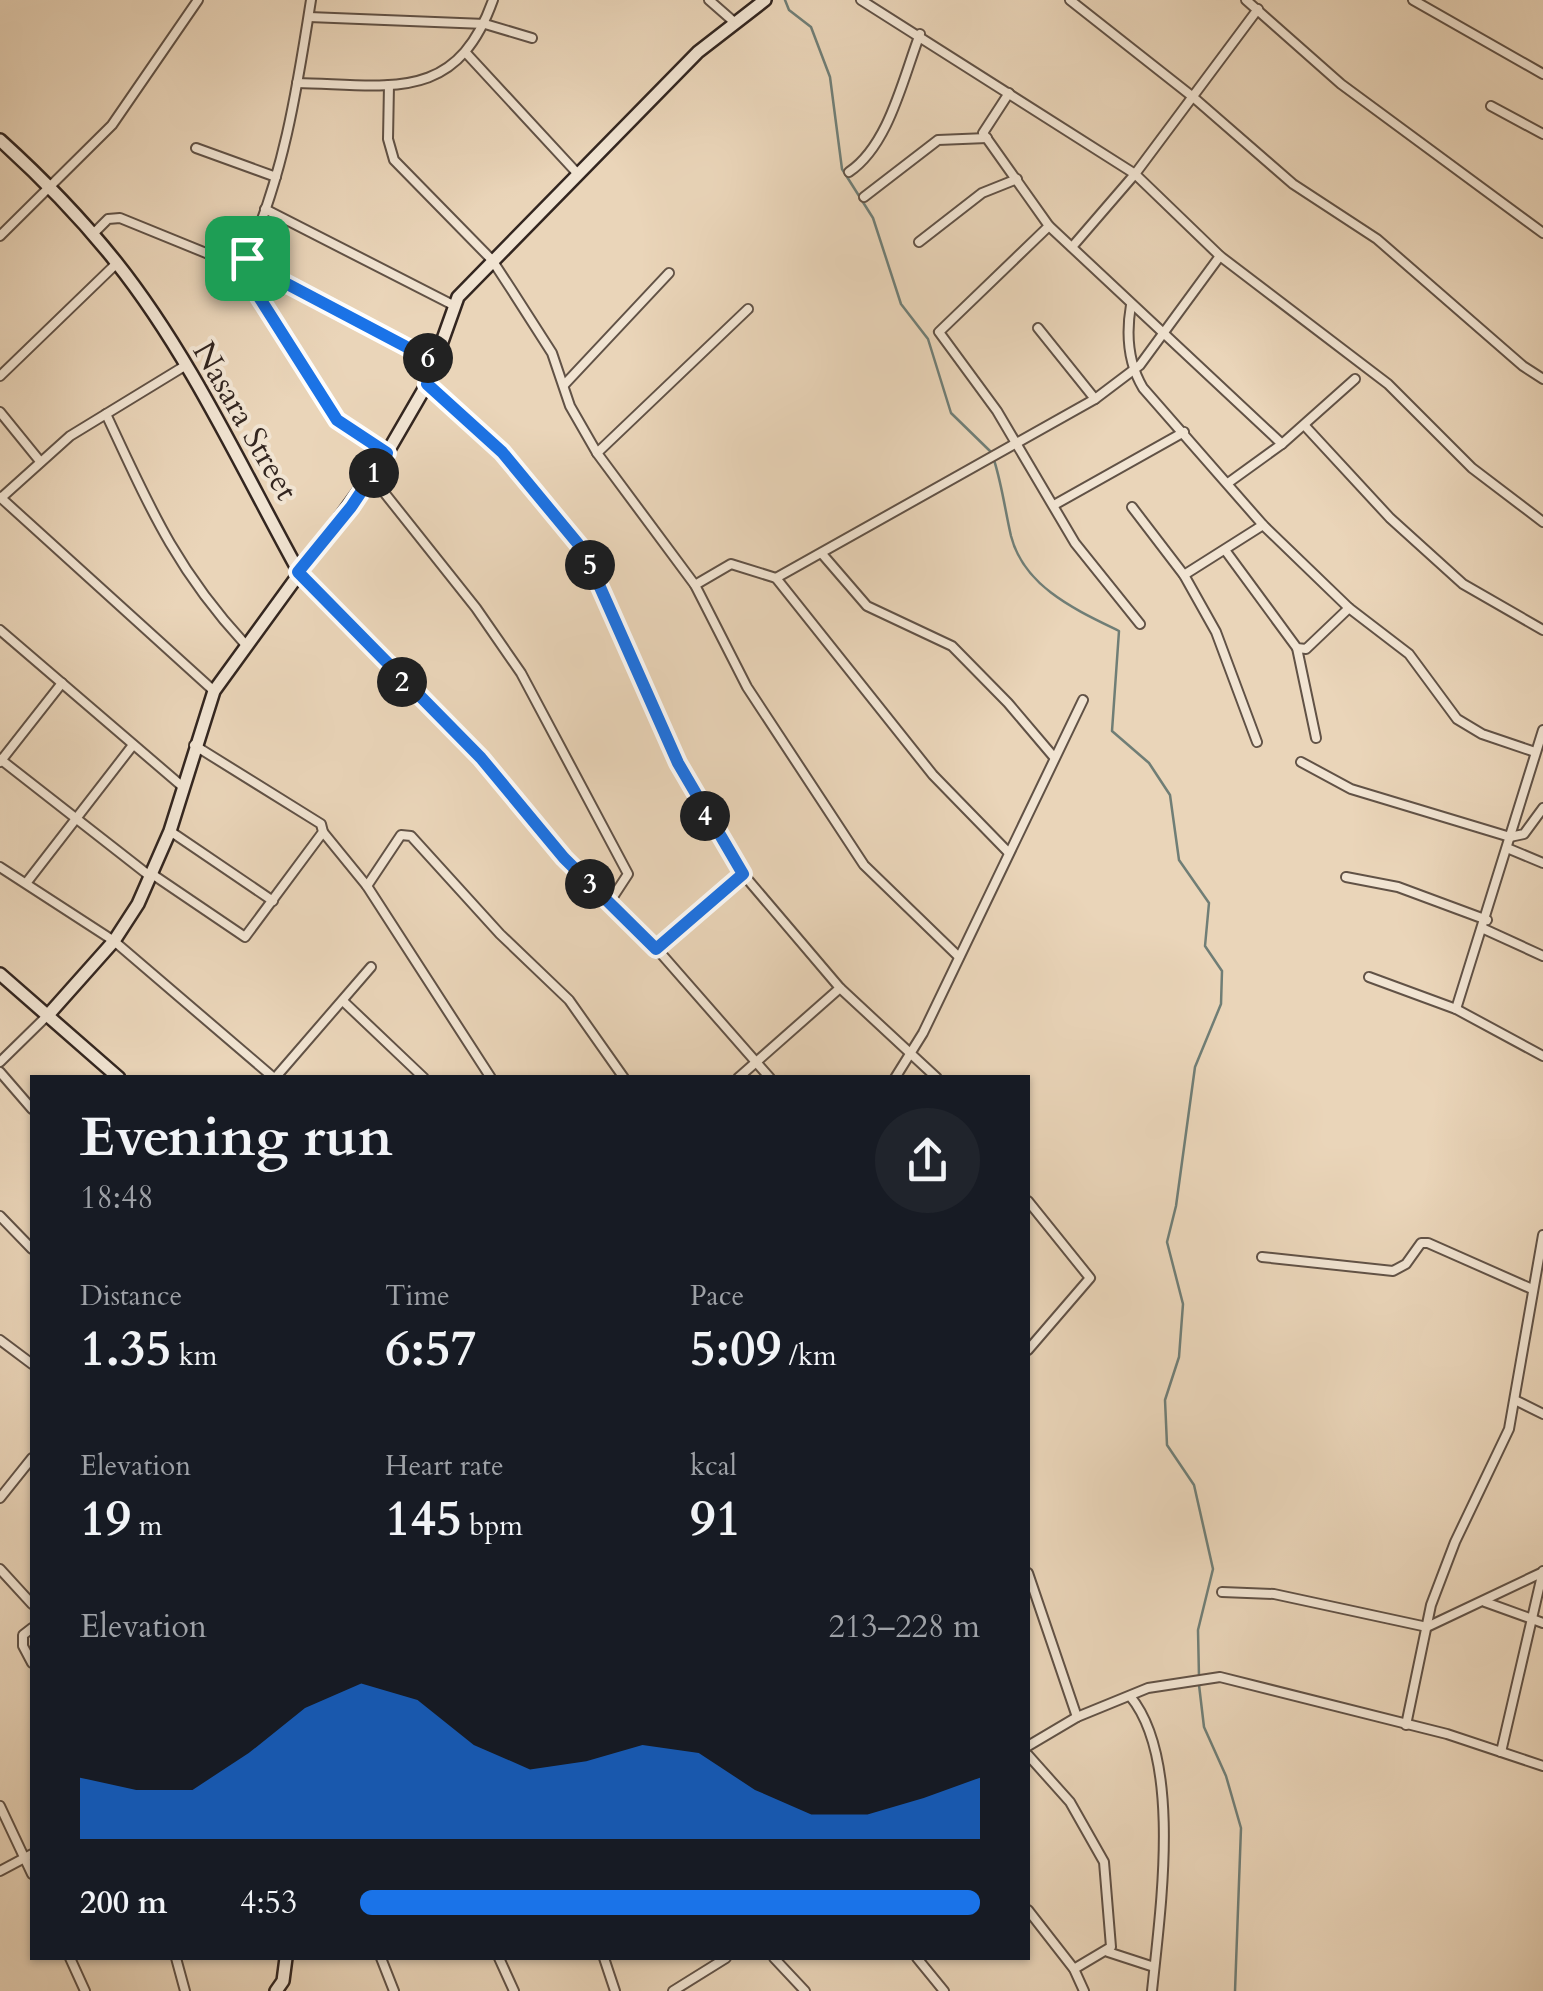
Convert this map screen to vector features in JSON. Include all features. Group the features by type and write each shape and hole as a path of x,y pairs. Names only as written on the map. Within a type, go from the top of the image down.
{"street":[{"path":"0,236 112,125 198,0"},
{"path":"240,267 247,258 276,177 312,0"},
{"path":"298,83 389,85 447,71 467,54 494,0"},
{"path":"708,0 734,20"},
{"path":"0,1062 114,941 152,876 170,831 214,691 387,453 427,384 454,305 492,260 734,20 766,0"},
{"path":"861,0 920,34 1002,92 1134,174 1220,256 1388,384 1472,468 1543,522"},
{"path":"1070,0 1193,96 1293,184 1376,239 1543,379"},
{"path":"1246,0 1341,84 1543,233"},
{"path":"1413,0 1543,74"},
{"path":"1072,247 1134,174 1258,9"},
{"path":"309,17 485,24 532,38"},
{"path":"848,172 864,162 890,113 920,34"},
{"path":"467,54 577,174"},
{"path":"389,85 388,140 394,160 492,260 552,353 570,406 596,453 695,586 747,687 864,865 959,957"},
{"path":"1009,93 984,133 1049,226 1282,444"},
{"path":"1491,106 1543,134"},
{"path":"864,197 938,140 986,138"},
{"name":"Nasara Street","path":"0,140 50,186 117,263 183,367 298,572 481,758 564,858 656,949 767,1075"},
{"path":"196,148 276,177"},
{"path":"919,242 982,193 1017,179"},
{"path":"265,209 454,305"},
{"path":"92,235 108,219 120,218 240,267 337,420 387,453"},
{"path":"1049,226 939,332 1014,442 1075,543 1140,624"},
{"path":"776,578 1095,399 1133,371 1220,256"},
{"path":"247,258 272,276 435,362"},
{"path":"0,376 117,263"},
{"path":"564,384 669,272"},
{"path":"1131,305 1127,326 1133,371 1143,388 1263,525 1349,608 1409,654 1457,719 1482,734 1535,752"},
{"path":"596,453 748,309"},
{"path":"1038,328 1095,399"},
{"path":"183,367 39,460 0,498 214,691"},
{"path":"1228,483 1305,426 1356,379"},
{"path":"427,384 502,452 584,551 678,763 743,874 840,988 933,1075"},
{"path":"0,412 39,460"},
{"path":"106,414 169,548 193,585 245,644"},
{"path":"1305,426 1390,518 1463,584 1543,630"},
{"path":"1054,505 1184,432"},
{"path":"371,476 476,608 530,690 628,874 609,903"},
{"path":"1132,508 1184,575 1233,672 1257,742"},
{"path":"1184,575 1263,525"},
{"path":"1224,550 1297,648 1316,738"},
{"path":"823,555 867,606 952,646 1053,756"},
{"path":"695,586 731,564 776,578 933,775 1009,853"},
{"path":"1297,648 1306,649 1349,608"},
{"path":"0,630 183,787"},
{"path":"62,683 1,760 152,876 243,937 323,832"},
{"path":"897,1075 959,957 1083,700"},
{"path":"1456,1009 1543,730"},
{"path":"27,882 133,744"},
{"path":"194,745 320,824 367,886 489,1075"},
{"path":"1300,762 1351,788 1510,837 1524,834 1543,808"},
{"path":"170,831 273,900"},
{"path":"367,886 402,835 411,836 500,934 569,1000 622,1075"},
{"path":"1507,848 1543,864"},
{"path":"0,867 114,941 270,1075"},
{"path":"656,949 743,874"},
{"path":"1346,878 1398,887 1485,925 1543,956"},
{"path":"277,1075 371,968"},
{"path":"0,974 116,1075"},
{"path":"1369,977 1456,1009 1543,1056"},
{"path":"742,1075 840,988"},
{"path":"343,1001 421,1075"},
{"path":"0,1072 30,1107"},
{"path":"1030,1203 1090,1278 1030,1348"},
{"path":"0,1216 30,1247"},
{"path":"1406,1725 1427,1627 1455,1542 1510,1429 1543,1235"},
{"path":"1262,1257 1393,1270 1406,1264 1421,1243 1428,1243 1531,1293 1543,1304"},
{"path":"0,1340 30,1362"},
{"path":"1515,1400 1543,1414"},
{"path":"0,1498 29,1474"},
{"path":"0,1569 30,1602"},
{"path":"1222,1592 1274,1594 1427,1627 1543,1572"},
{"path":"1501,1752 1543,1572"},
{"path":"1030,1579 1077,1716"},
{"path":"1486,1602 1543,1623"},
{"path":"30,1630 23,1635 23,1646 30,1659"},
{"path":"1030,1745 1077,1716 1130,1696 1190,1679 1220,1677 1406,1725 1543,1766"},
{"path":"1130,1696 1142,1710 1156,1750 1162,1844 1152,1991"},
{"path":"1030,1757 1070,1802 1104,1862 1108,1952"},
{"path":"0,1806 29,1856 0,1871"},
{"path":"1030,1913 1074,1970 1084,1991"},
{"path":"1074,1970 1108,1952 1154,1966"},
{"path":"71,1960 85,1991"},
{"path":"176,1960 184,1991"},
{"path":"283,1988 286,1960"},
{"path":"382,1960 394,1991"},
{"path":"500,1960 514,1991"},
{"path":"605,1960 615,1991"},
{"path":"673,1991 723,1960"},
{"path":"776,1960 805,1991"},
{"path":"918,1960 944,1991"}],"waterway":[{"path":"785,0 789,10 811,27 830,77 842,169 873,218 901,304 928,339 951,413 991,452"},
{"path":"994,460 1011,536 1027,569 1054,595 1119,631 1112,731 1149,763 1170,795 1179,860 1209,903 1205,946 1222,971 1221,1004 1195,1067 1176,1206 1167,1242 1183,1304 1179,1357 1165,1400 1167,1445 1194,1485 1213,1569 1198,1630 1199,1677"},
{"path":"1199,1685 1204,1727 1226,1776 1241,1828 1235,1991"}],"route":[{"path":"247,258 272,276 435,362 427,384 534,486 584,551 678,763 709,822 743,874 656,949 564,858 481,758 298,572 351,507 387,453 337,420 240,267 247,258"}]}
